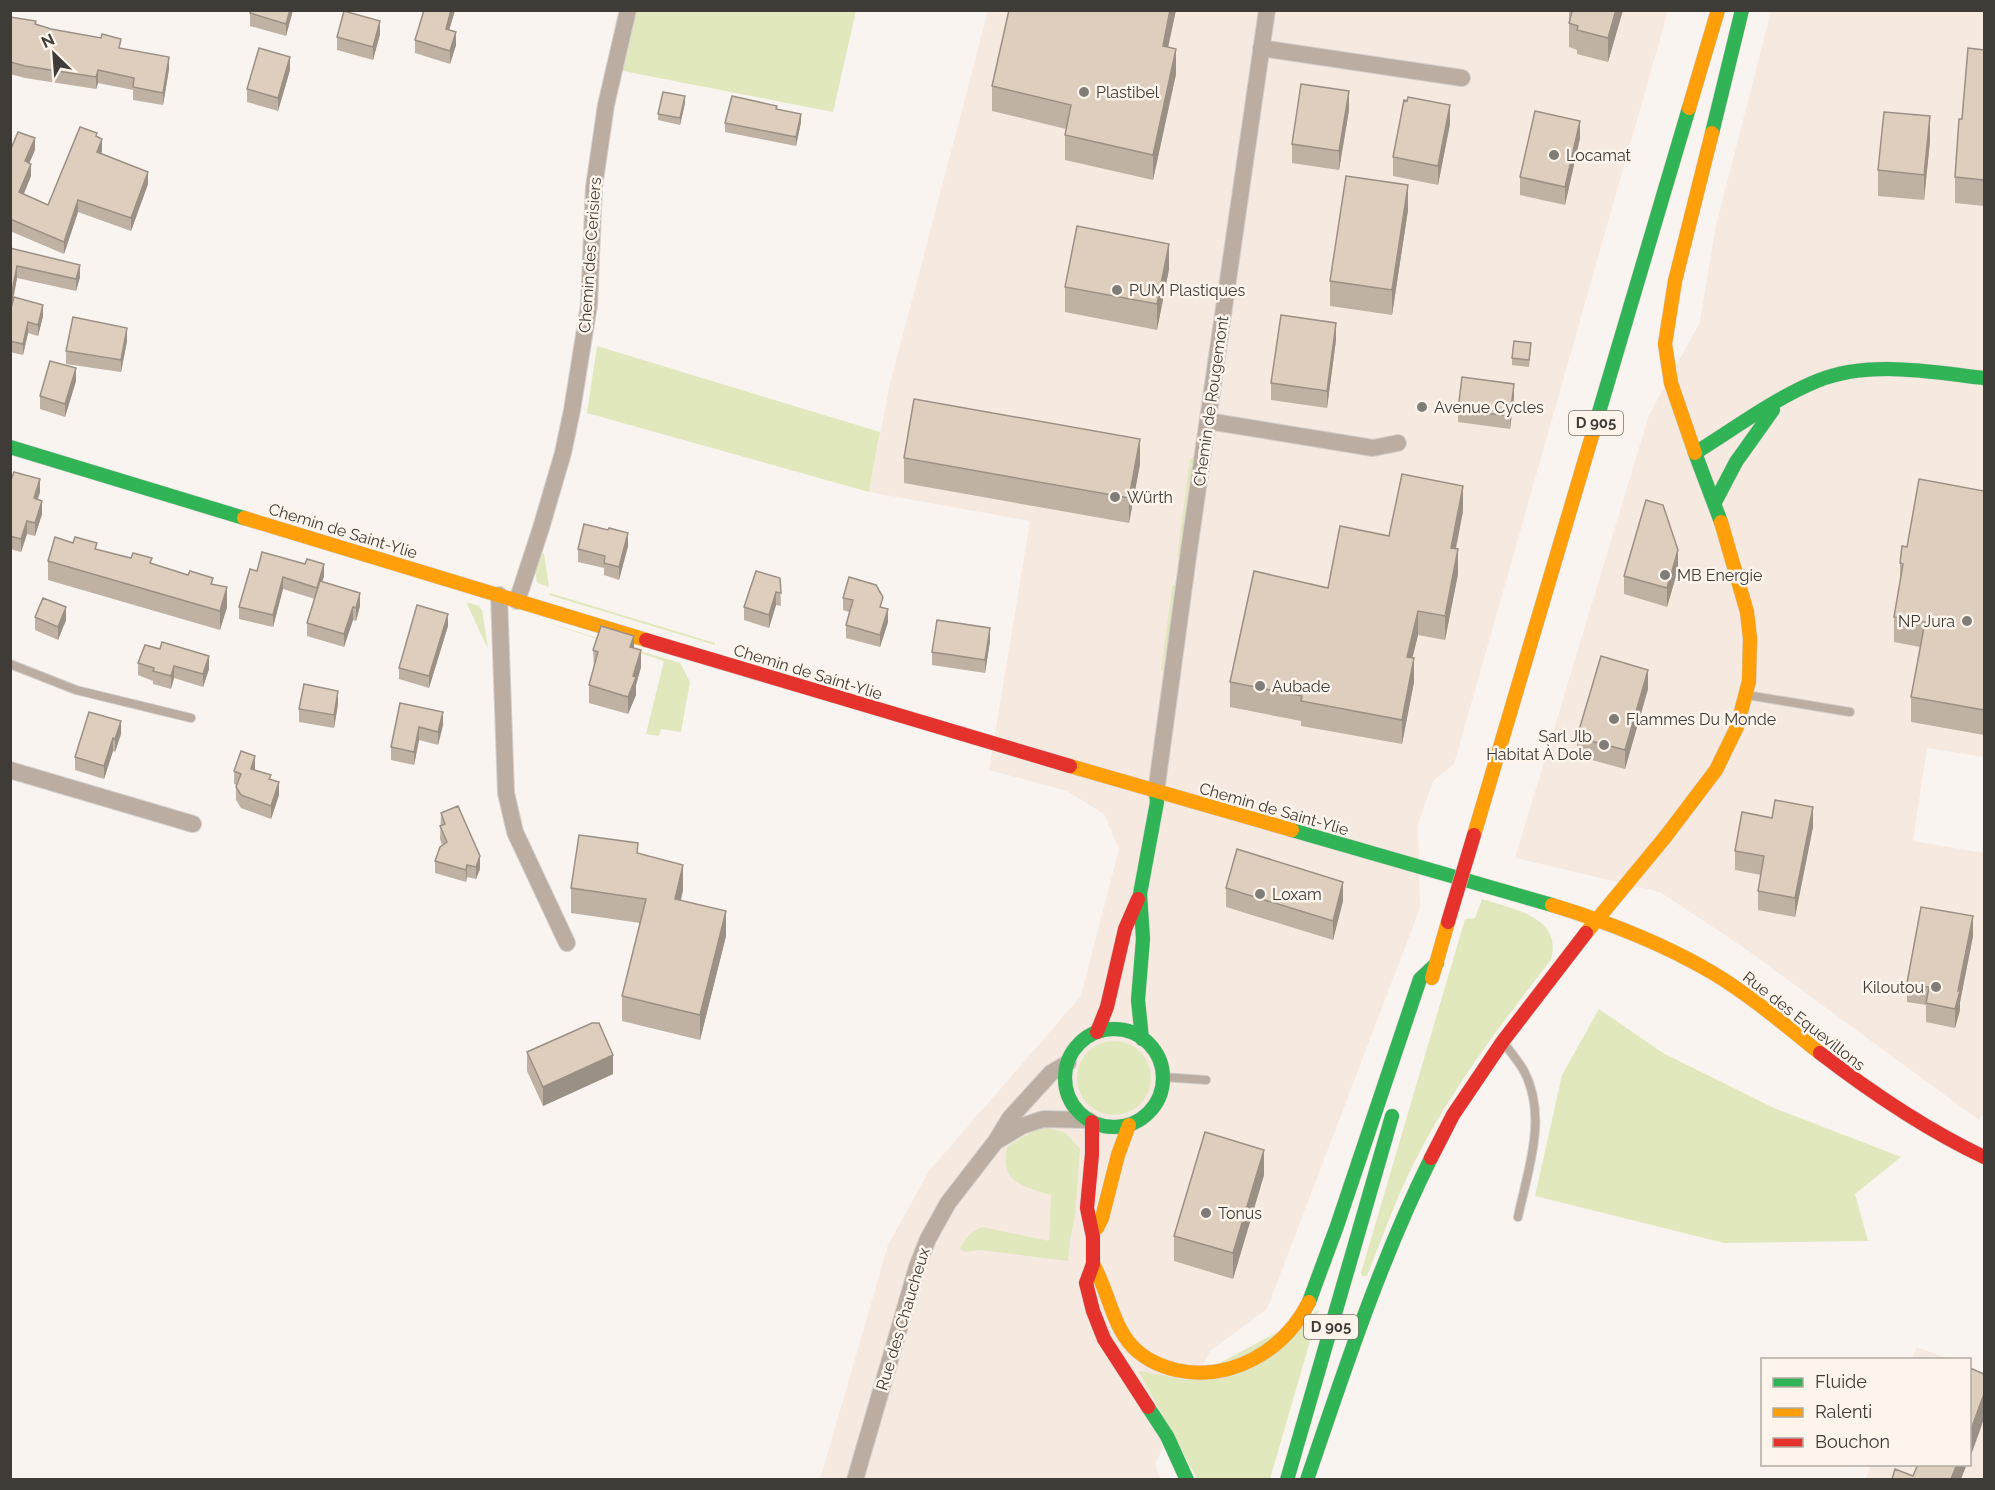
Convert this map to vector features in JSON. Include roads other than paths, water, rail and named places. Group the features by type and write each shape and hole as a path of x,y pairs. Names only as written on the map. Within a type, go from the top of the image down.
{"street":[{"name":"Chemin des Cerisiers","path":"517,601 560,464 572,411 589,305 594,188 606,105 627,10"},
{"name":"Chemin de Rougemont","path":"1156,792 1267,10"},
{"name":"D 905","path":"1414,1041 1718,10"},
{"path":"1307,1479 1358,1332 1408,1205 1453,1115 1503,1041 1716,770 1737,727 1746,695 1751,659 1747,612 1741,585 1671,383 1665,344 1675,281 1742,10"},
{"path":"1261,48 1462,78"},
{"path":"1695,453 1812,381 1843,372 1882,369 1984,378"},
{"path":"1714,504 1736,462 1780,401"},
{"path":"1208,421 1373,448 1398,443"},
{"name":"Chemin de Saint-Ylie","path":"10,447 920,723 1599,920"},
{"path":"499,596 506,793 512,824 567,943"},
{"path":"10,770 193,824"},
{"path":"1097,1032 1112,994 1125,928 1140,894 1157,802 1156,792"},
{"path":"1140,894 1143,939 1138,1000 1142,1039"},
{"name":"Rue des Equevillons","path":"1599,920 1651,940 1717,976 1747,996 1891,1107 1926,1128 1984,1157"},
{"path":"1093,1264 1104,1284 1123,1333 1143,1357 1157,1365 1188,1372 1214,1373 1242,1366 1274,1345 1292,1327 1307,1305 1342,1211 1420,979 1437,963"},
{"path":"1107,1030 1125,1031 1142,1039 1155,1051 1162,1068 1161,1091 1156,1104 1142,1119 1129,1125 1111,1127 1090,1121 1079,1113 1068,1095 1065,1084 1068,1062 1074,1050 1085,1039 1097,1032 1107,1030"},
{"name":"Rue des Chaucheux","path":"855,1479 917,1267 928,1239 948,1203 1017,1111 1052,1073 1068,1062"},
{"name":"D 905","path":"1287,1479 1394,1108"},
{"name":"Rue des Chaucheux","path":"996,1141 1033,1121 1043,1119 1090,1121"},
{"path":"1090,1121 1092,1154 1087,1208 1093,1237 1093,1264 1086,1283 1098,1326 1125,1376 1167,1436 1187,1479"},
{"path":"1093,1237 1102,1218 1112,1173 1129,1125"}],"lane":[{"path":"10,664 76,690 191,718"},
{"path":"1746,695 1850,712"},
{"path":"1503,1041 1524,1072 1534,1101 1536,1132 1518,1216"},
{"path":"1163,1077 1206,1080"}],"place":[{"name":"Plastibel","path":"1084,92"},
{"name":"Locamat","path":"1554,155"},
{"name":"PUM Plastiques","path":"1117,290"},
{"name":"Avenue Cycles","path":"1422,407"},
{"name":"Würth","path":"1115,497"},
{"name":"MB Energie","path":"1665,575"},
{"name":"NP Jura","path":"1967,621"},
{"name":"Aubade","path":"1260,686"},
{"name":"Flammes Du Monde","path":"1614,719"},
{"name":"Sarl Jlb Habitat À Dole","path":"1604,745"},
{"name":"Loxam","path":"1260,894"},
{"name":"Kiloutou","path":"1936,987"},
{"name":"Tonus","path":"1206,1213"}]}
